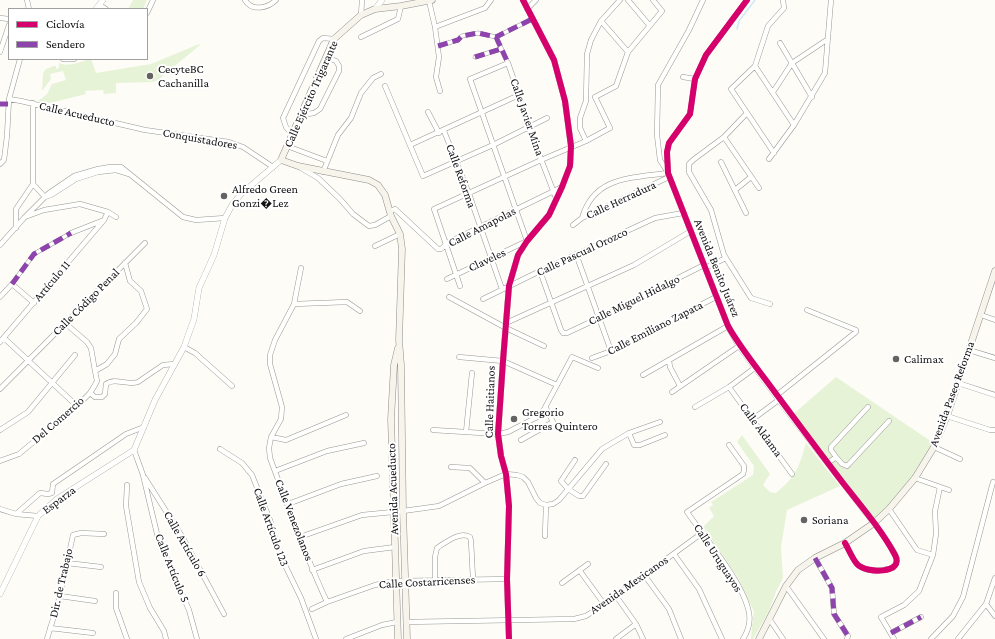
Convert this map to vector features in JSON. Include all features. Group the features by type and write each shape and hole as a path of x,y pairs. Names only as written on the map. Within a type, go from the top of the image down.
{"main road":[{"name":"Calle Ejército Trigarante","path":"281,160 334,39 361,15 375,9 401,6 430,0"},
{"name":"Avenida Acueducto","path":"281,160 323,172 369,180 378,185 385,194 391,214 400,234 402,249 399,340 401,365 404,581 407,639"},
{"name":"Avenida Paseo Reforma","path":"759,639 786,586 798,570 815,558 845,543 874,523 889,510 915,478 934,447 947,416 993,281 995,271"},
{"name":"Avenida Acueducto","path":"398,639 391,419 394,365 399,340"}],"street":[{"path":"148,11 154,0"},
{"path":"245,0 252,6 262,8 272,4 276,0"},
{"path":"361,15 362,0"},
{"path":"375,9 382,0"},
{"path":"430,0 438,46 439,57 436,77 440,91"},
{"path":"435,27 485,8 491,0"},
{"name":"Calle Haitianos","path":"509,639 507,579 509,506 506,474 498,434 510,286 518,255 527,241 549,215 562,187 570,166 571,146 565,101 554,60 523,0"},
{"path":"527,9 536,0"},
{"path":"586,141 580,128 580,118 586,101 587,54 591,40 601,21 620,0"},
{"path":"628,0 650,26"},
{"path":"460,286 455,275 434,209 571,146 586,141 610,128 596,97 616,86 628,52 662,11 654,0"},
{"path":"582,218 585,208 602,187 619,180 668,175 660,160 657,135 658,85 704,0"},
{"name":"Avenida Benito Juárez","path":"747,0 706,55 695,80 690,114 669,143 667,152 668,175 728,326 740,346 874,523"},
{"path":"774,153 731,89 755,66 768,26 784,8 782,0"},
{"path":"769,159 794,125 825,73 831,0"},
{"path":"361,36 398,19 401,6"},
{"path":"438,46 458,40 462,36 478,33 496,37 532,19"},
{"path":"601,21 628,52"},
{"path":"0,52 8,28"},
{"name":"Calle Javier Mina","path":"496,37 520,95 529,128 556,198"},
{"path":"292,134 286,127 283,118 319,41 322,38 334,39"},
{"path":"773,92 792,63 828,39"},
{"path":"780,43 812,97"},
{"path":"475,57 501,49"},
{"path":"301,115 314,113 320,109 339,71 340,66 336,62 326,58"},
{"path":"0,164 4,160 7,136 8,99 20,60"},
{"path":"508,63 470,79 527,241"},
{"path":"755,66 794,125"},
{"path":"323,172 338,135 351,118 361,92 373,78 381,74"},
{"path":"683,77 695,80"},
{"path":"385,86 423,176 493,145 547,118"},
{"path":"410,145 444,131 520,95"},
{"name":"Calle Acueducto","path":"8,99 33,103 145,130"},
{"path":"16,228 16,209 33,184 33,103"},
{"path":"428,112 439,133"},
{"path":"747,113 724,138 689,164 689,172 711,210 726,258 751,298 770,304"},
{"name":"Conquistadores","path":"145,130 229,142 243,148 273,167"},
{"name":"Calle Reforma","path":"444,131 502,289"},
{"path":"724,138 752,177 758,188"},
{"path":"287,146 327,161"},
{"path":"134,450 155,400 184,347 194,319 199,288 214,255 225,218 232,205 241,194 281,160"},
{"path":"721,162 746,213"},
{"path":"298,166 318,178 353,214 369,226 375,225 391,214"},
{"path":"0,245 45,197 74,176 98,169 121,167 183,217 196,220 225,218"},
{"name":"Calle Herradura","path":"573,225 582,218 668,175"},
{"path":"735,190 752,177"},
{"path":"33,184 45,197"},
{"name":"Calle Amapolas","path":"391,214 395,209 438,249 441,249 449,242 480,226 562,187"},
{"path":"24,218 44,210 80,204 108,212 116,217"},
{"name":"Artículo 11","path":"0,342 104,220 108,212"},
{"name":"Calle Pascual Orozco","path":"483,299 655,218 684,213"},
{"path":"0,296 12,284 34,254 71,233 104,220"},
{"path":"506,326 551,303 634,265 691,232"},
{"path":"374,246 400,234"},
{"name":"Claveles","path":"447,279 527,241"},
{"name":"Calle Código Penal","path":"0,389 144,243"},
{"path":"576,254 611,351"},
{"name":"Calle Miguel Hidalgo","path":"551,303 561,330 566,333 726,258"},
{"path":"95,371 107,364 115,354 119,339 136,323 147,309 142,290 130,281 125,263"},
{"name":"Calle Venezolanos","path":"301,268 294,304 275,340 270,355 270,364 282,407 281,419 271,437 269,448 270,458 312,570 327,602"},
{"path":"540,271 551,303"},
{"path":"12,284 34,303"},
{"path":"449,297 544,346"},
{"name":"Calle Emiliano Zapata","path":"592,358 611,351 716,297"},
{"path":"294,304 347,302 360,311"},
{"path":"753,419 856,332 856,330 807,310"},
{"path":"981,315 995,320"},
{"path":"65,323 87,342 91,348 96,381 90,393"},
{"path":"643,375 728,326"},
{"path":"4,338 76,406"},
{"path":"672,392 740,346"},
{"path":"184,347 195,353 232,386"},
{"path":"969,350 995,358"},
{"path":"0,430 28,412 75,355"},
{"path":"459,357 503,361 557,385"},
{"path":"433,430 498,434 508,432 541,415 572,357 598,368"},
{"path":"669,360 670,367 680,386"},
{"name":"Del Comercio","path":"0,461 19,454 90,393 95,397 102,397 105,394 106,384 108,382 116,381 134,384 163,365 174,364"},
{"path":"695,407 756,367"},
{"path":"466,432 472,373"},
{"path":"958,383 995,395"},
{"name":"Calle Aldama","path":"729,386 792,474"},
{"path":"868,407 831,447 831,450 842,464 847,466 889,422"},
{"path":"521,440 553,422 546,408"},
{"path":"271,437 286,440 346,415"},
{"path":"947,416 990,430 995,430"},
{"path":"300,537 362,515 439,506 506,474 523,477 528,482 540,503 546,505 553,504 559,500 602,449 628,433 660,422"},
{"path":"56,499 52,493 53,484 126,434 144,427"},
{"path":"628,433 634,445 640,445 665,435"},
{"path":"275,470 327,451 364,443"},
{"name":"Calle Uruguayos","path":"729,445 744,466 743,474 687,512 729,570 745,599 750,621 748,630 743,639"},
{"path":"934,447 960,458"},
{"name":"Calle Artículo 123","path":"220,449 242,463 252,475 270,520 280,556 301,598 316,639"},
{"name":"Calle Artículo 5","path":"134,450 143,475 158,538 189,610 197,639"},
{"name":"Esparza","path":"0,594 38,516 56,499 134,450"},
{"path":"828,463 836,457"},
{"path":"575,460 561,480 568,489 579,496 583,496 606,464"},
{"path":"451,467 470,468 485,483"},
{"name":"Calle Artículo 6","path":"143,475 183,538 224,614"},
{"path":"288,504 341,484 377,476"},
{"path":"915,478 949,490"},
{"path":"931,639 953,616 963,597 993,482"},
{"path":"127,485 126,506 139,582 150,608 164,631 166,639"},
{"path":"894,639 881,617 904,605 919,591 933,555 936,534 935,511 940,487"},
{"path":"16,514 40,493 52,493"},
{"path":"545,536 546,505"},
{"path":"0,509 16,514 38,516"},
{"path":"889,510 917,550 933,555"},
{"path":"845,543 858,565 867,570 876,571 893,568 897,559 891,547 874,523"},
{"name":"Dir. de Trabajo","path":"47,639 60,596 73,535 81,533 104,534"},
{"name":"Avenida Mexicanos","path":"406,622 574,619 586,616 644,576 702,533"},
{"path":"435,580 435,557 437,548 461,535 470,537 471,541 472,579"},
{"path":"312,570 364,551 394,547"},
{"path":"674,554 699,589 722,639"},
{"path":"815,558 832,588 834,614 848,636 847,639"},
{"path":"67,563 101,567"},
{"path":"562,583 588,564"},
{"path":"580,571 604,604"},
{"path":"644,576 669,609 681,639"},
{"path":"958,639 986,604 995,578"},
{"name":"Calle Costarricenses","path":"312,609 327,602 375,585 395,581 507,579"},
{"path":"786,586 824,639"},
{"path":"116,593 116,608 127,639"},
{"path":"60,596 96,601"},
{"path":"616,596 636,624 643,639"},
{"path":"986,604 995,616"},
{"path":"891,633 921,617"},
{"path":"770,620 783,639"},
{"path":"346,639 382,625 397,622"},
{"path":"616,639 636,624"},
{"path":"50,628 92,633"}],"green space":[{"path":"133,0 147,0 143,8 129,8"},
{"path":"199,44 200,45 158,80 153,82 116,83 116,93 104,94 103,90 85,91 86,94 50,103 38,101 47,94 52,84 66,80 63,71 50,74 51,79 42,91 43,73 46,69 54,66 56,66 56,69 59,68 59,63 67,65 91,60 96,73 151,64"},
{"path":"836,377 935,444 915,478 874,523 791,416"},
{"path":"742,435 770,474 763,485 770,492 776,493 788,482 799,465 806,443 840,486 787,510 781,547 783,578 768,613 753,639 751,639 754,612 737,576 703,527 714,516 709,508 713,505 711,502 753,475 754,466 737,442"}],"waterway":[{"path":"737,29 739,21 755,0"}],"marked path":[{"path":"438,46 458,40 462,36 478,33 496,37 532,19"},
{"path":"496,37 508,63"},
{"path":"475,57 501,49"},
{"path":"0,104 8,104"},
{"path":"12,284 34,254 71,233"},
{"path":"815,558 832,588 834,614 848,636 847,639"},
{"path":"891,633 921,617"}],"cycle path":[{"path":"509,639 507,579 509,506 506,474 501,456 498,434 509,286 518,255 527,241 549,215 562,187 570,166 571,146 565,101 554,60 523,0"},
{"path":"747,0 706,55 695,79 690,114 669,143 667,152 668,173 728,326 738,343 877,527 895,555 897,561 895,566 890,569 876,571 862,567 855,562 845,543"}],"place":[{"name":"CecyteBC Cachanilla","path":"150,76"},
{"name":"Alfredo Green Gonzi�Lez","path":"224,196"},
{"name":"Calimax","path":"896,359"},
{"name":"Gregorio Torres Quintero","path":"514,419"},
{"name":"Soriana","path":"804,520"}]}
